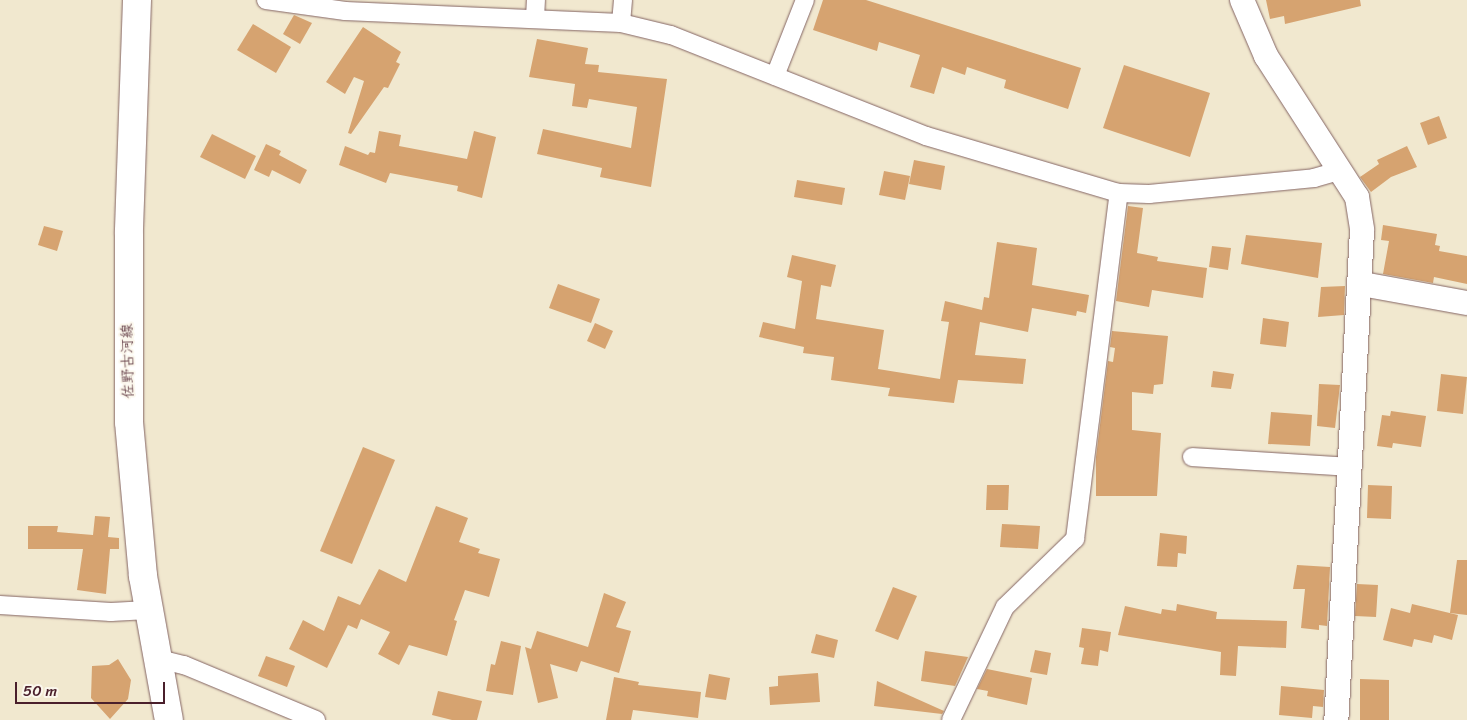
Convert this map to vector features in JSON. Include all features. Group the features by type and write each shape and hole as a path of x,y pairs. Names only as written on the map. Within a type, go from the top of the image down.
{"main road":[{"name":"佐野古河線","path":"138,0 127,340 134,506 155,658 169,720"}],"street":[{"path":"266,0 345,11 621,23 671,35 926,136 1119,193 1148,194 1304,179 1342,170"},
{"path":"535,18 536,0"},
{"path":"621,23 623,0"},
{"path":"775,76 805,0"},
{"path":"1242,0 1266,56 1342,170 1357,197 1362,230 1362,284 1336,720"},
{"path":"951,720 1005,607 1074,540 1119,193"},
{"path":"1362,284 1467,303"},
{"path":"1192,457 1351,467"},
{"path":"0,605 111,612 148,610"},
{"path":"155,658 184,665 316,720"}],"building":[{"path":"823,0 866,0 1081,68 1068,109 1004,88 1006,80 967,67 965,75 942,67 934,94 910,87 920,55 879,42 877,51 813,30"},
{"path":"1266,0 1360,0 1361,6 1285,24 1284,16 1270,19"},
{"path":"294,15 312,23 300,44 283,34"},
{"path":"253,24 291,47 276,73 237,50"},
{"path":"363,27 401,52 396,62 400,64 388,88 384,87 351,134 348,133 364,81 354,77 345,94 326,82"},
{"path":"537,39 588,48 585,64 599,65 598,72 667,79 651,187 600,177 602,168 537,154 543,129 631,148 637,107 589,99 587,108 572,106 575,84 529,77"},
{"path":"1124,65 1210,93 1190,157 1103,128"},
{"path":"1439,116 1447,138 1428,145 1420,123"},
{"path":"379,131 401,135 399,146 467,159 474,131 496,137 482,198 457,191 458,186 390,173 386,183 339,165 345,146 368,155 370,152 375,153"},
{"path":"212,134 256,156 245,179 200,157"},
{"path":"266,144 281,151 279,155 307,170 300,184 272,170 269,177 254,170"},
{"path":"1407,146 1417,167 1391,177 1371,192 1360,177 1379,164 1377,160"},
{"path":"914,160 945,166 941,190 909,184"},
{"path":"884,171 910,176 905,200 879,195"},
{"path":"797,180 845,188 842,205 794,197"},
{"path":"1128,206 1143,208 1137,253 1158,257 1157,261 1207,268 1203,298 1152,290 1149,307 1116,301"},
{"path":"1383,225 1437,234 1435,245 1440,246 1439,251 1467,256 1467,284 1434,277 1433,283 1383,274 1389,241 1381,240"},
{"path":"44,226 63,231 57,251 38,245"},
{"path":"1246,235 1322,243 1318,278 1241,264"},
{"path":"997,242 1037,248 1032,285 1089,295 1086,313 1077,311 1076,316 1032,308 1028,332 980,322 975,355 1026,359 1023,384 958,380 954,403 888,396 890,388 831,380 834,357 803,353 804,347 759,337 763,322 795,329 802,281 787,277 792,255 836,265 831,287 821,285 816,319 884,330 878,369 940,379 949,322 941,321 945,301 982,310 984,297 989,298"},
{"path":"1212,246 1231,248 1228,270 1209,267"},
{"path":"558,284 600,299 591,323 549,308"},
{"path":"1345,286 1344,315 1318,317 1321,287"},
{"path":"1263,318 1289,322 1286,347 1260,344"},
{"path":"595,323 613,331 605,349 587,341"},
{"path":"1112,331 1168,336 1163,384 1154,385 1153,394 1132,392 1132,430 1161,433 1157,496 1096,496 1096,457 1108,361 1113,362 1115,348 1110,347"},
{"path":"1213,371 1234,374 1231,389 1211,387"},
{"path":"1441,374 1467,377 1463,414 1437,411"},
{"path":"1319,384 1340,385 1335,428 1317,426"},
{"path":"1391,411 1426,416 1421,447 1393,443 1392,448 1377,446 1382,415 1390,416"},
{"path":"1271,412 1312,415 1310,446 1268,444"},
{"path":"363,447 395,460 352,564 320,551"},
{"path":"987,485 1009,485 1008,510 986,510"},
{"path":"1368,485 1392,486 1391,519 1367,518"},
{"path":"436,506 468,518 459,542 480,549 478,553 500,559 489,597 465,590 454,620 457,621 447,656 409,645 399,665 378,654 390,632 361,619 357,629 348,625 327,668 289,649 303,620 324,631 338,596 360,605 379,569 406,582"},
{"path":"95,516 110,517 108,537 119,538 119,549 110,549 106,594 77,590 83,549 28,549 28,526 58,526 57,532 93,535"},
{"path":"1002,524 1040,526 1038,549 1000,547"},
{"path":"1160,533 1187,536 1186,554 1178,553 1177,567 1157,566"},
{"path":"1457,560 1467,560 1467,615 1450,613"},
{"path":"1297,565 1330,567 1327,626 1319,625 1319,630 1301,628 1305,589 1293,589"},
{"path":"1357,584 1378,585 1376,617 1355,616"},
{"path":"893,587 917,596 898,640 875,631"},
{"path":"604,593 626,602 616,627 631,631 619,673 581,661 577,672 550,664 558,698 538,703 525,647 531,649 537,631 588,647"},
{"path":"1177,604 1217,612 1216,619 1287,621 1286,648 1238,646 1236,676 1220,675 1221,652 1118,635 1125,606 1161,614 1162,609 1176,611"},
{"path":"1412,604 1458,615 1452,640 1434,635 1432,643 1414,639 1412,647 1383,640 1391,608 1410,613"},
{"path":"1082,628 1111,632 1108,652 1100,650 1098,666 1081,664 1084,648 1079,647"},
{"path":"816,634 838,640 834,658 811,653"},
{"path":"501,641 521,646 513,695 486,691 491,664 495,665"},
{"path":"1035,650 1051,653 1047,675 1030,672"},
{"path":"925,651 968,657 955,686 921,681"},
{"path":"266,656 295,666 287,687 258,676"},
{"path":"118,659 131,680 128,699 110,719 91,698 92,666 109,665"},
{"path":"987,669 1032,678 1027,705 987,696 988,691 977,689"},
{"path":"818,673 820,702 770,705 769,687 778,686 778,676"},
{"path":"709,674 730,678 726,700 705,697"},
{"path":"614,677 639,682 638,685 701,692 698,718 633,710 631,720 606,720"},
{"path":"1360,679 1389,680 1389,720 1360,720"},
{"path":"877,681 944,711 942,714 874,706"},
{"path":"1281,686 1324,690 1323,707 1313,706 1312,718 1279,715"},
{"path":"438,691 482,701 477,720 452,720 432,715"}]}
